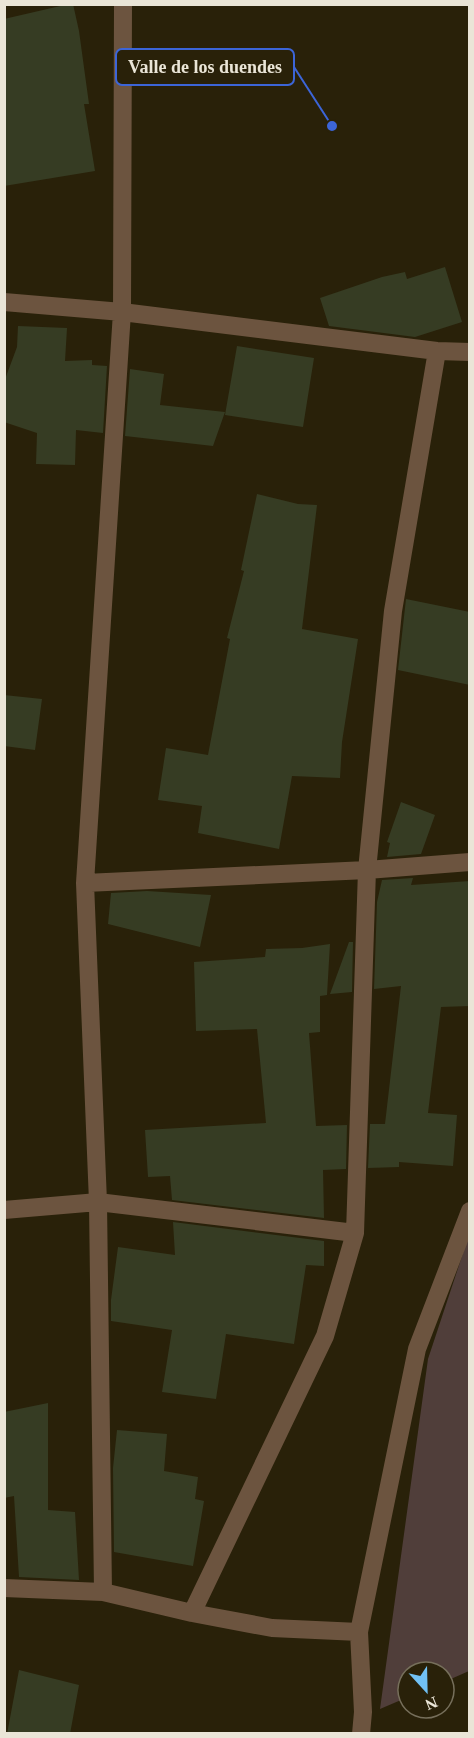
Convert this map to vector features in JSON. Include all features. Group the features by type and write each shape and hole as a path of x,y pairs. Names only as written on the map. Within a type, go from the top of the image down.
{"street":[{"path":"103,1592 98,1202 85,883 122,312 123,4"},
{"path":"4,302 122,312 437,351 470,352"},
{"path":"192,1613 325,1335 355,1233 367,870 393,611 437,351"},
{"path":"85,883 367,870 470,862"},
{"path":"4,1210 98,1202 355,1233"},
{"path":"361,1734 363,1712 359,1632 417,1349 470,1211"},
{"path":"4,1588 103,1592 192,1613 272,1628 359,1632"}],"shaded area":[{"path":"469,1235 469,1671 456,1677 456,1660 396,1660 396,1702 380,1709 428,1359"}],"building":[{"path":"73,4 79,31 89,104 84,104 95,171 4,186 4,19"},
{"path":"445,267 462,322 415,337 329,326 320,298 382,277 405,272 407,279"},
{"path":"18,326 67,328 65,361 92,360 92,365 107,366 103,433 76,430 75,465 36,464 37,433 4,422 4,382 17,347"},
{"path":"237,346 314,358 303,427 225,415"},
{"path":"130,369 164,374 160,405 225,412 213,446 125,436"},
{"path":"257,494 298,504 317,505 302,629 358,639 342,742 340,778 292,776 279,849 198,833 202,806 158,800 166,748 208,755 230,639 227,638 244,571 241,570"},
{"path":"406,599 470,612 470,685 398,670"},
{"path":"4,695 42,699 35,750 4,746"},
{"path":"401,802 435,815 421,854 387,857 390,843 387,842"},
{"path":"413,878 411,885 470,881 470,1006 441,1007 428,1113 457,1115 453,1166 399,1162 399,1167 368,1168 370,1124 385,1124 401,986 374,989 377,902 382,880"},
{"path":"147,891 211,895 200,947 108,924 111,893"},
{"path":"349,942 353,942 352,992 330,994"},
{"path":"330,944 327,995 320,996 320,1032 309,1033 316,1126 347,1125 346,1169 323,1170 324,1218 172,1200 170,1176 148,1177 145,1130 266,1123 257,1029 196,1031 194,962 265,957 266,949 302,948"},
{"path":"173,1222 324,1241 324,1266 306,1265 294,1344 226,1334 216,1399 162,1392 172,1330 111,1321 111,1300 118,1247 175,1255"},
{"path":"48,1403 48,1510 75,1512 79,1580 19,1577 14,1496 4,1498 4,1412"},
{"path":"117,1430 167,1434 164,1471 198,1477 195,1499 204,1501 193,1566 114,1552 113,1468"},
{"path":"19,1670 79,1685 70,1734 7,1734"}],"place":[{"name":"Valle de los duendes","path":"332,126"}]}
